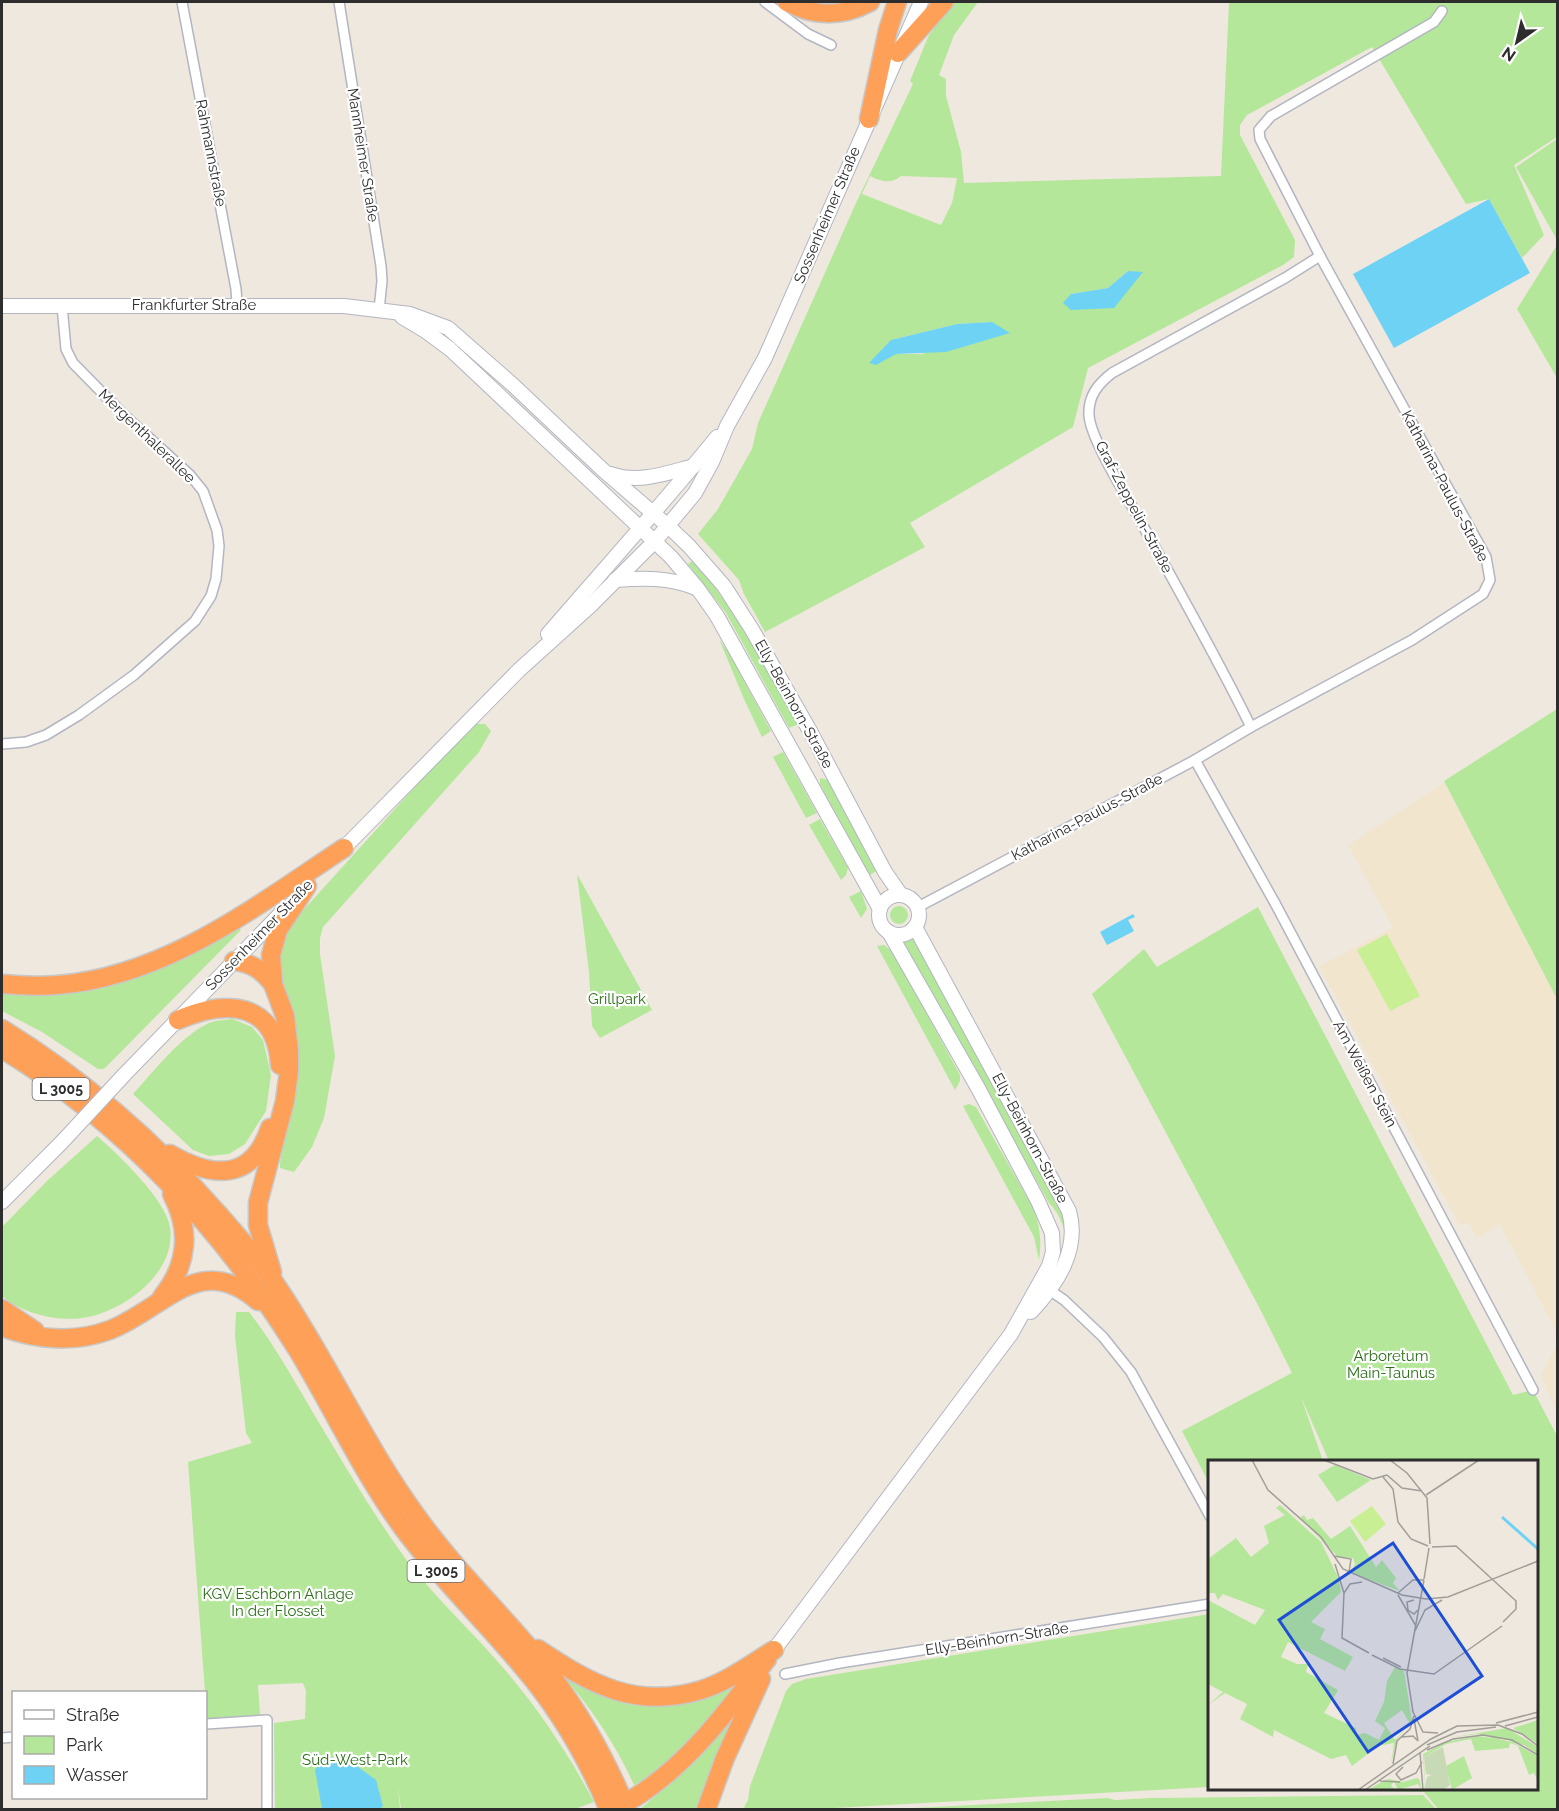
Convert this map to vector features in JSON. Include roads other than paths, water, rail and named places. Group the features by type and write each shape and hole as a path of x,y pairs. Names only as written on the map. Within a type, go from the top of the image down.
{"highway":[{"path":"787,2 814,13 831,13 849,10 870,2"},
{"path":"869,119 888,30 897,2"},
{"path":"898,53 944,2"},
{"path":"2,984 58,985 116,974 176,952 231,922 344,848"},
{"path":"277,1285 262,1243 257,1214 289,1071 285,1016 273,984 271,956 273,943 287,915 307,886"},
{"path":"234,961 254,966 273,984"},
{"path":"154,1146 197,1168 221,1172 234,1170 253,1157 268,1134 279,1085 279,1050 275,1038 268,1026 249,1012 225,1007 211,1008 178,1020"},
{"name":"L 3005","path":"2,1029 83,1085 154,1146 215,1210 277,1285 387,1471 416,1515 437,1545 552,1676 583,1720 631,1804"},
{"name":"L 3005","path":"2,1049 73,1098 117,1135 162,1177 229,1252 279,1321 401,1526 435,1570 522,1665 552,1705 581,1751 609,1809"},
{"path":"160,1300 176,1275 185,1239 180,1213 162,1177"},
{"path":"2,1327 23,1334 50,1338 82,1337 110,1330 136,1317 182,1287 212,1280 235,1284 279,1321"},
{"path":"2,1309 20,1322 50,1338"},
{"path":"519,1636 579,1677 601,1687 634,1695 659,1696 701,1690 722,1681 774,1650"},
{"path":"631,1804 699,1744 774,1650"},
{"path":"706,1809 725,1758 774,1650"}],"street":[{"name":"Rahmannstraße","path":"182,2 237,304"},
{"name":"Mannheimer Straße","path":"339,2 381,266 383,310"},
{"path":"765,2 808,34 831,45"},
{"name":"Sossenheimer Straße","path":"2,1202 519,670 590,606 655,541 702,482 727,426 765,358 921,2"},
{"name":"Katharina-Paulus-Straße","path":"918,907 1195,760 1420,635 1483,594 1490,580 1486,557 1320,256 1260,139 1259,130 1270,116 1434,22 1442,11"},
{"name":"Graf-Zeppelin-Straße","path":"1251,727 1211,646 1112,470 1090,424 1089,412 1092,394 1101,381 1112,373 1285,278 1320,256"},
{"name":"Frankfurter Straße","path":"2,306 337,305 410,314 448,328 513,385 603,470 668,526"},
{"name":"Mergenthalerallee","path":"2,744 26,742 46,735 79,715 134,675 195,621 211,596 216,579 219,546 217,530 203,491 190,475 123,414 72,363 66,349 62,306"},
{"name":"Frankfurter Straße","path":"383,310 412,323 450,349 655,541"},
{"name":"Sossenheimer Straße","path":"519,670 727,426"},
{"path":"603,470 633,479 657,476 694,466"},
{"name":"Elly-Beinhorn-Straße","path":"668,526 724,586 752,628 885,872 901,895 911,898 918,907"},
{"name":"Elly-Beinhorn-Straße","path":"655,541 698,589 717,616 880,909 881,923 889,932 978,1088 1046,1216 1052,1233 1053,1252 1045,1287"},
{"path":"615,580 658,578 681,582 698,589"},
{"path":"787,741 794,738 808,741 823,755"},
{"name":"Am Weißen Stein","path":"1195,760 1276,905 1533,1390"},
{"path":"880,909 890,897 901,895"},
{"path":"889,932 906,934 915,927 920,917 918,907"},
{"name":"Elly-Beinhorn-Straße","path":"774,1650 1011,1334 1070,1251 1073,1226 1069,1211 915,927"},
{"path":"1045,1287 1064,1300 1103,1336 1131,1372 1208,1514"},
{"name":"Elly-Beinhorn-Straße","path":"785,1674 840,1663 1208,1604"},
{"path":"207,1724 267,1720 267,1809"}],"water":[{"path":"1489,199 1530,273 1394,348 1353,274"},
{"path":"1128,271 1143,272 1114,308 1071,310 1063,303 1071,294 1108,288"},
{"path":"992,322 1010,333 946,352 896,354 876,365 869,363 891,340 957,324"},
{"path":"1133,914 1135,917 1128,920 1134,931 1107,945 1100,932"},
{"path":"325,1756 351,1762 376,1780 383,1806 380,1809 322,1809 315,1770"}],"park label":[{"name":"Grillpark","path":"617,999"},
{"name":"Arboretum Main-Taunus","path":"1391,1364"},
{"name":"KGV Eschborn Anlage In der Flosset","path":"278,1602"},
{"name":"Süd-West-Park","path":"355,1760"}]}
